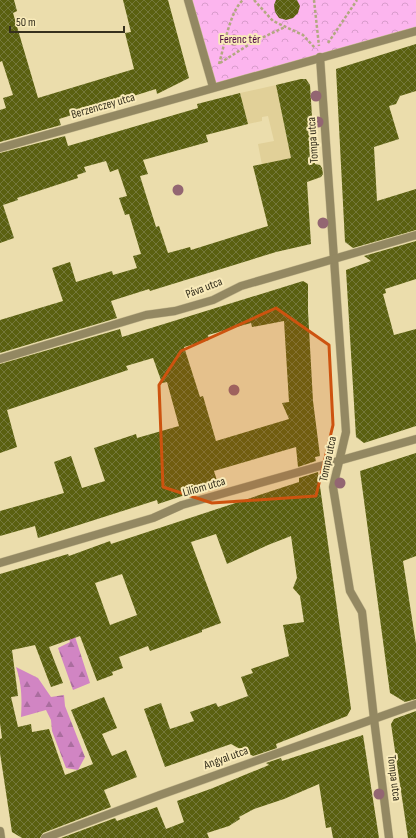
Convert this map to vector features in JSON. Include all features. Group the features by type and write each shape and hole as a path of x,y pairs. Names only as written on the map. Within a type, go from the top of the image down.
{"street":[{"path":"188,0 213,87 416,31"},
{"name":"Tompa utca","path":"320,57 346,432 333,487 350,590 362,612 389,838"},
{"name":"Berzenczey utca","path":"0,148 213,87"},
{"name":"Páva utca","path":"0,359 146,315 175,311 213,300 241,286 416,234"},
{"name":"Liliom utca","path":"0,563 154,518 182,506 416,439"},
{"name":"Angyal utca","path":"45,838 160,795 416,704"},
{"path":"0,831 1,838"}],"path":[{"path":"213,87 230,24 239,4 243,0"},
{"path":"254,0 273,21 303,35 312,47 319,51 329,42 357,0"},
{"path":"314,0 319,45"},
{"path":"219,64 253,42 286,27"}],"highlighted area":[{"path":"276,308 329,345 333,425 316,496 212,503 163,487 159,385 181,351"}],"shaded area":[{"path":"276,85 291,158 262,165 258,144 274,141 268,116 262,117 262,121 248,124 240,93"}],"green space":[{"name":"Ferenc tér","path":"188,0 416,0 416,31 213,87"},
{"path":"68,615 90,683 73,690 58,648 70,642 62,619"},
{"path":"16,667 38,678 51,697 64,695 65,706 85,757 78,770 66,768 52,731 51,720 46,710 21,717 21,692"}],"building":[{"path":"0,0 14,0 17,11 13,13 38,98 134,69 125,33 131,32 123,0 168,0 189,78 157,94 156,89 59,119 61,125 0,142 0,110 6,108 3,98 13,95 2,61 0,62"},
{"path":"276,0 297,0 300,6 298,13 293,18 286,20 279,18 275,12 274,5"},
{"path":"416,44 416,91 400,96 396,104 389,106 399,139 374,147 377,201 416,189 416,230 353,248 345,242 336,69"},
{"path":"306,79 310,85 315,164 320,165 323,174 321,177 307,182 311,244 276,252 150,291 149,289 111,301 117,318 0,353 0,320 63,301 52,268 70,262 76,282 112,271 113,275 137,268 133,256 141,254 129,214 125,215 119,198 127,196 118,169 110,172 106,161 84,167 86,172 77,175 78,178 17,198 18,200 3,205 14,238 0,243 0,153 65,136 68,146 198,108 197,104 240,93 248,124 206,135 208,142 143,160 148,174 140,176 156,227 159,226 168,253 190,247 191,250 268,226 253,166 291,158 276,85"},
{"path":"416,241 416,279 385,289 386,293 383,294 394,335 416,329 416,426 364,443 356,437 346,270 371,261 364,256"},
{"path":"303,281 308,284 313,401 320,456 315,457 316,461 298,467 296,447 214,471 218,484 158,504 157,500 38,538 35,526 0,536 0,511 64,493 54,462 71,456 82,488 105,481 94,448 136,434 137,438 179,426 167,382 162,383 153,358 126,366 128,370 7,410 17,447 0,453 0,364 120,329 122,337","holes":["284,321 289,402 282,403 289,419 216,441 203,396 200,397 184,347 209,340 208,335 251,323 252,327"]},
{"path":"416,453 416,556 403,561 416,644 416,699 405,702 390,693 360,471"},
{"path":"318,472 351,709 347,716 276,744 277,748 253,756 231,744 165,767 144,709 161,703 170,729 194,721 190,712 216,703 218,707 248,696 241,677 253,673 251,669 289,656 283,625 304,622 300,596 293,588 297,578 291,536 227,564 216,534 191,542 221,623 202,630 202,632 150,651 148,646 119,657 123,668 112,672 113,675 97,681 80,636 49,647 63,683 51,687 35,645 12,650 18,696 11,697 18,727 31,724 32,732 49,729 65,775 93,764 71,710 104,697 117,728 102,734 112,756 126,750 137,777 104,790 111,807 43,833 40,838 22,838 12,832 0,753 0,739 2,738 0,723 0,574 68,554 69,556 110,541 111,544 299,482 299,478","holes":["122,574 137,615 110,625 95,583"]},
{"path":"416,711 416,838 408,838 391,724 394,719"},
{"path":"363,735 379,838 333,838 331,827 326,828 319,784 284,799 254,809 239,817 240,819 229,826 207,833 209,838 61,838 115,818 117,821 157,807 166,829 184,822 177,801 269,765 266,763 281,758 282,761"}]}
